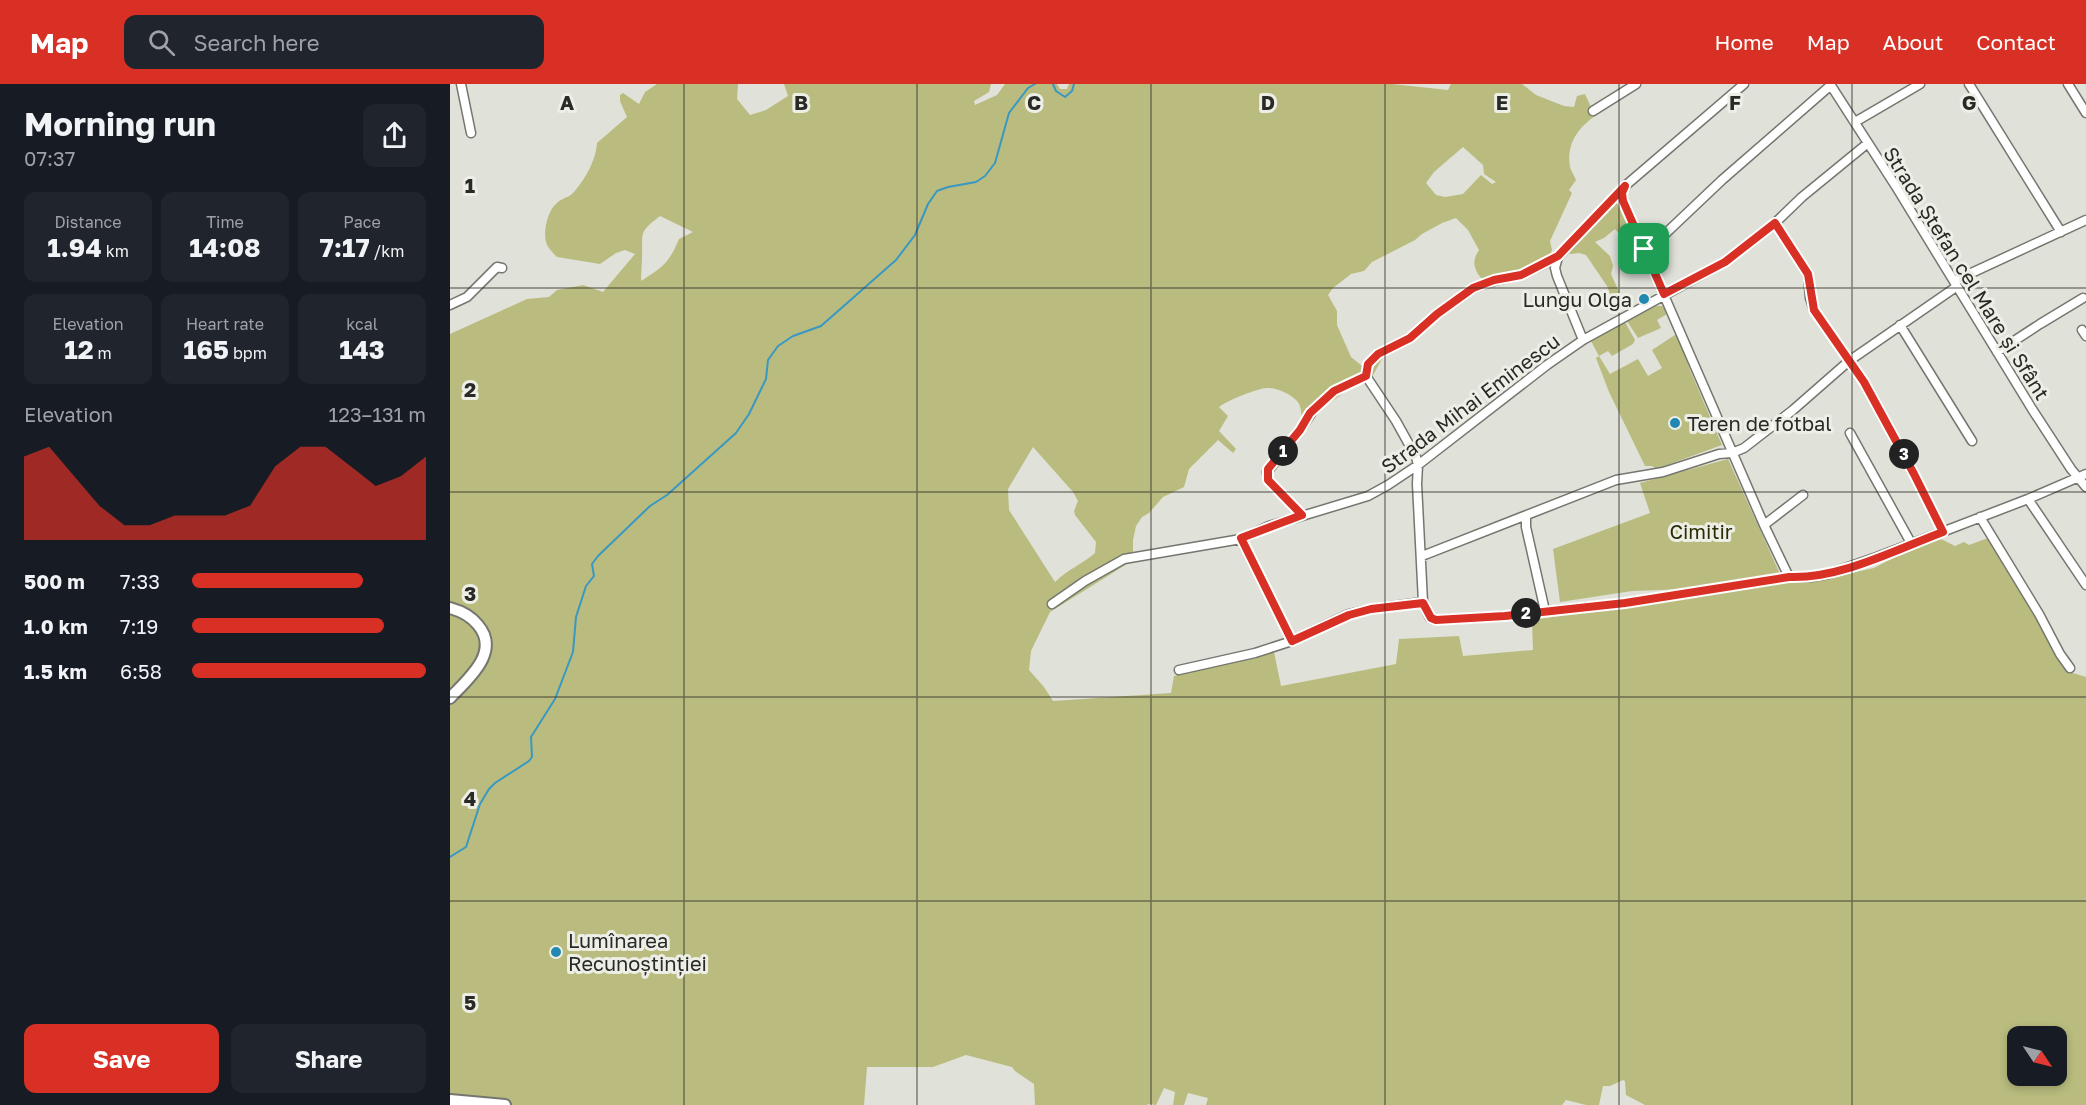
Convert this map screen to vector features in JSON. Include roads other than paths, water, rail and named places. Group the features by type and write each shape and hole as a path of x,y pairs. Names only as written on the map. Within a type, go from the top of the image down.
{"main road":[{"path":"450,608 472,618 483,631 486,641 482,661 450,699"},
{"path":"450,1100 505,1105"}],"street":[{"path":"461,84 471,133"},
{"path":"1593,111 1636,84"},
{"path":"1744,84 1625,186 1558,256 1521,275 1494,280 1473,288 1437,314 1410,338 1378,354 1368,364 1366,376 1396,421 1419,465 1417,484 1423,603 1431,618 1436,620 1505,616 1625,603 1789,577 1810,578 1877,557 2082,476"},
{"path":"1855,122 1920,84"},
{"path":"1969,84 2061,232"},
{"path":"2068,84 2086,113"},
{"path":"1644,249 1665,234 1722,180 1830,85"},
{"name":"Strada Ștefan cel Mare și Sfânt","path":"1830,85 2071,470 2082,476 2086,487"},
{"name":"Strada Mihai Eminescu","path":"1052,604 1085,581 1124,559 1241,538 1302,515 1368,496 1419,465 1547,365 1583,340 1725,262 1775,223 1802,197 1868,143"},
{"path":"1625,186 1622,193 1623,201 1732,453 1789,577"},
{"path":"1422,556 1616,480 1663,472 1744,448 1850,361 1955,284 2086,220"},
{"path":"1775,223 1808,274 1814,310 1850,361 1892,433 1943,532"},
{"path":"1558,256 1555,268 1557,276 1583,340"},
{"path":"450,305 467,297 492,270 497,267 502,268"},
{"path":"1997,352 2083,298"},
{"path":"1900,325 1972,441"},
{"path":"1302,515 1268,480 1268,469 1315,408 1334,391 1366,376"},
{"path":"1850,433 1911,543"},
{"path":"1405,474 1417,484"},
{"path":"1764,525 1803,495"},
{"path":"2028,499 2086,585"},
{"path":"1526,516 1526,527 1545,611"},
{"path":"1980,517 2070,668"},
{"path":"1241,538 1292,641"},
{"path":"1179,670 1255,653 1292,641 1349,615 1371,609 1423,603"}],"waterway":[{"path":"450,857 466,847 480,804 489,789 532,757 531,737 555,699 573,652 576,617 586,586 594,576 592,564 598,556 650,506 667,495 736,433 749,414 766,379 768,360 778,346 793,336 821,326 896,260 915,235 928,204 937,191 976,182 985,176 995,163 1009,113 1028,88 1035,84"},
{"path":"1053,84 1056,91 1065,97 1072,91 1074,84"}],"place":[{"name":"Lungu Olga","path":"1644,299"},
{"name":"Teren de fotbal","path":"1675,423"},
{"name":"Lumînarea Recunoștinției","path":"556,952"}],"park label":[{"name":"Cimitir","path":"1701,531"}]}
